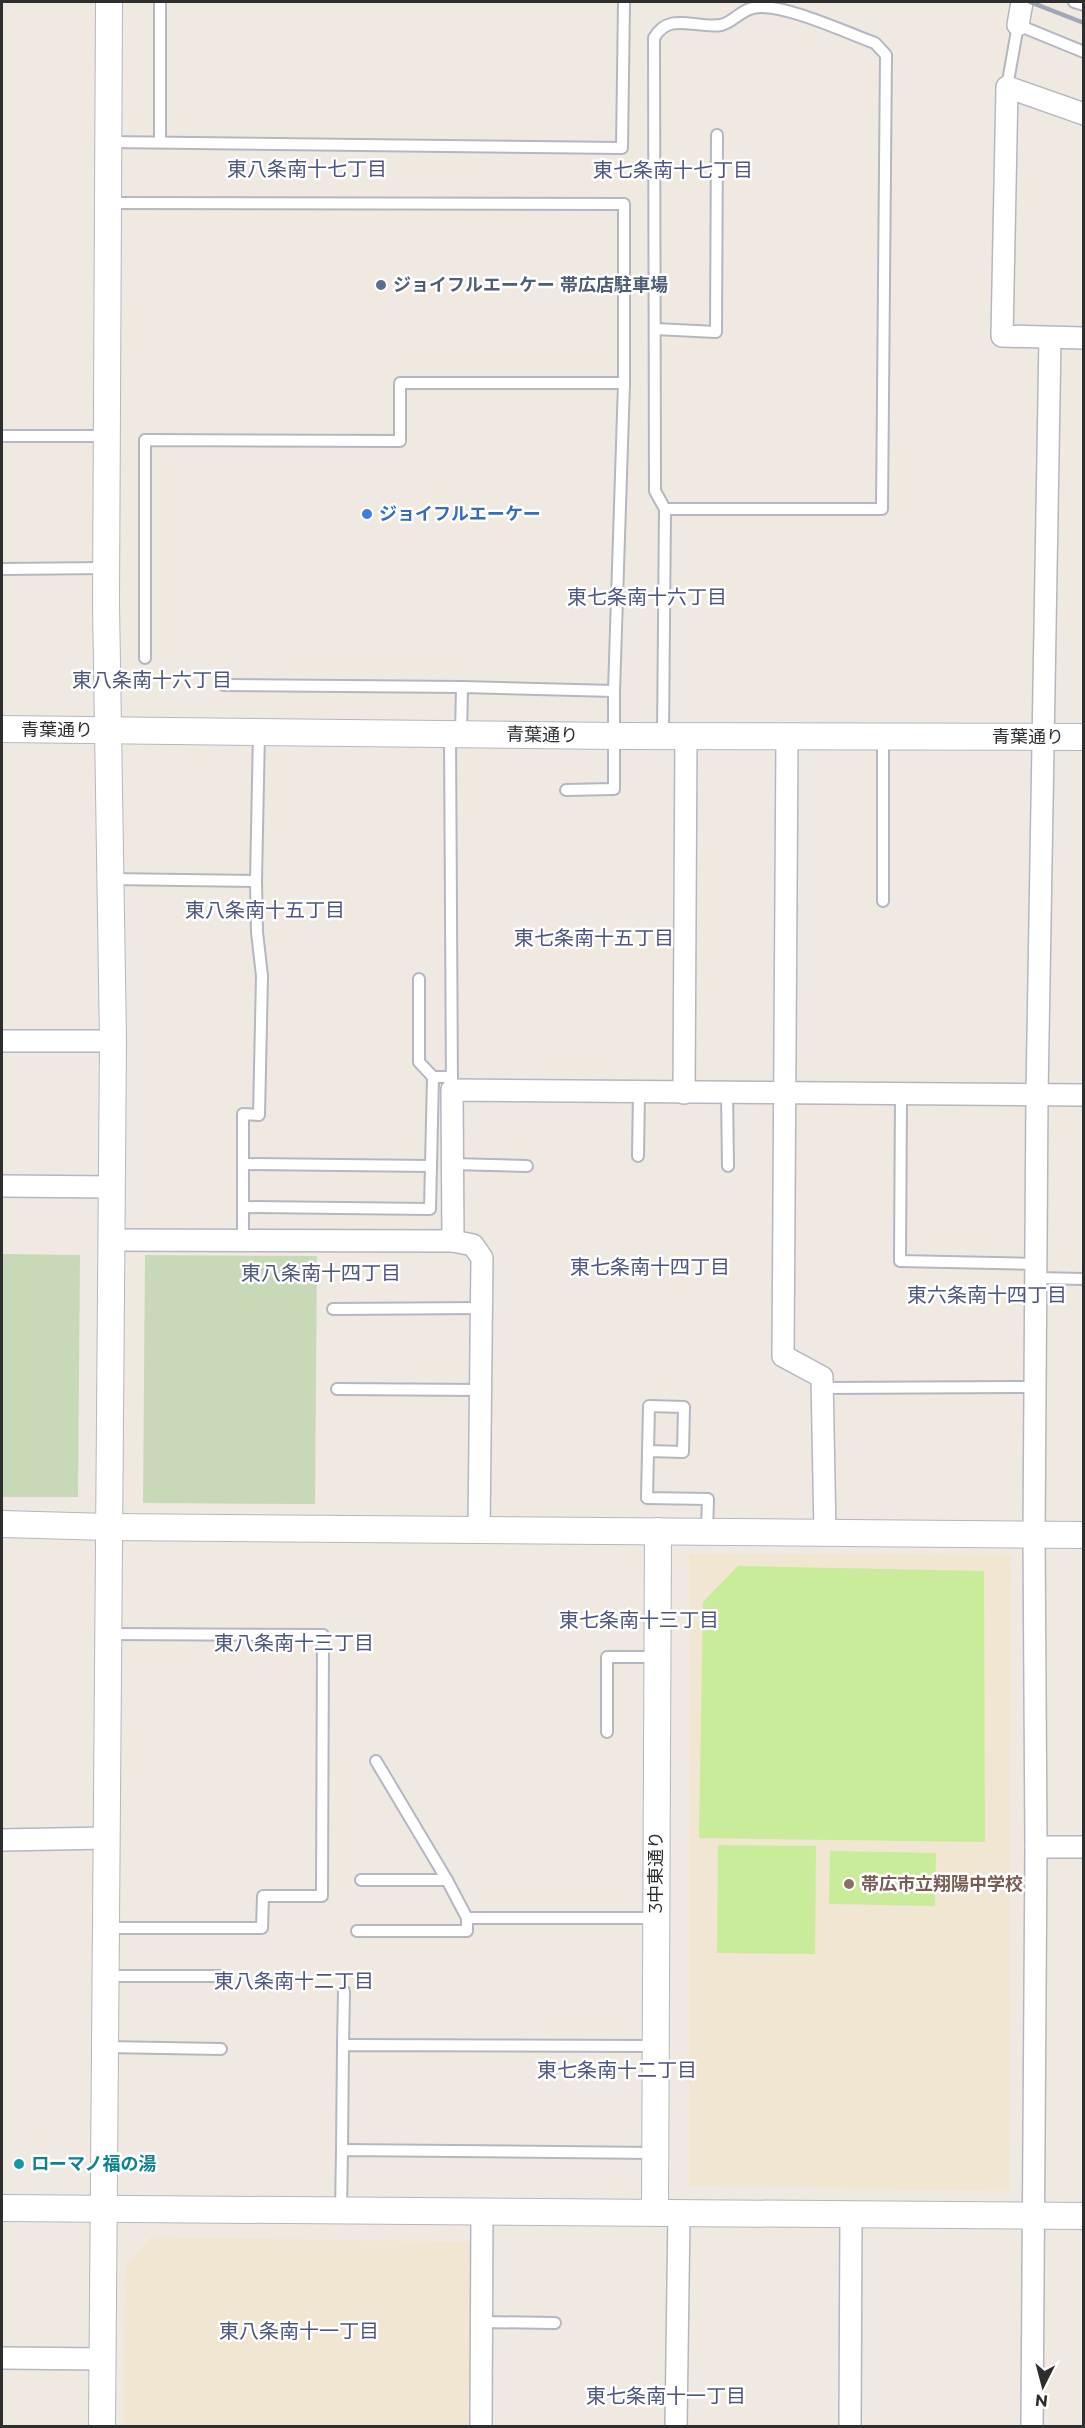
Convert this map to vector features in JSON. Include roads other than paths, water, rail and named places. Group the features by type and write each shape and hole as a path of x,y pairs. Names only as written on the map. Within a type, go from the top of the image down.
{"street":[{"path":"102,2427 113,1041 106,730 109,2"},
{"path":"1018,25 1022,2"},
{"path":"1083,114 1007,87 1002,336 1083,338"},
{"path":"1032,2427 1036,1847 1034,1535 1037,1095 1050,338"},
{"name":"青葉通り","path":"2,729 614,736 1083,737"},
{"path":"675,736 684,1093"},
{"path":"787,736 783,1356 822,1377 825,1533"},
{"path":"2,1041 113,1041"},
{"path":"453,1242 452,1084 684,1093 1083,1095"},
{"path":"2,1186 112,1187"},
{"path":"111,1240 453,1242 473,1245 482,1258 479,1528"},
{"path":"2,1524 110,1527 479,1528 1083,1535"},
{"name":"3中東通り","path":"658,1531 655,2153 667,2213"},
{"path":"2,1840 107,1838"},
{"path":"1036,1847 1083,1847"},
{"path":"2,2208 1083,2216"},
{"path":"481,2427 482,2212"},
{"path":"667,2213 676,2427"},
{"path":"850,2427 851,2214"},
{"path":"2,2358 103,2359"}],"lane":[{"path":"159,142 160,2"},
{"path":"108,142 622,148 624,2"},
{"path":"1074,2 1083,5"},
{"path":"665,509 882,509 886,55 875,43 773,6 751,8 722,25 670,23 660,28 654,38 655,491 665,509 675,736"},
{"path":"1007,87 1018,25 1083,52"},
{"path":"656,329 716,332 717,135"},
{"path":"108,203 624,204 624,383 614,691 614,789 566,790"},
{"path":"145,658 146,440 400,441 400,383 624,383"},
{"path":"2,436 107,436"},
{"path":"2,569 106,568"},
{"path":"224,685 614,691"},
{"path":"419,979 419,1062 433,1077 452,1084 455,734 462,687"},
{"path":"243,1240 243,1114 259,1115 262,976 257,932 256,881 259,732"},
{"path":"883,736 883,901"},
{"path":"110,879 256,881"},
{"path":"243,1207 430,1209 433,1077"},
{"path":"638,1156 639,1092"},
{"path":"727,1093 728,1166"},
{"path":"901,1094 900,1261 1036,1271 1083,1279"},
{"path":"244,1164 431,1166"},
{"path":"453,1164 527,1166"},
{"path":"333,1309 482,1308"},
{"path":"822,1388 1035,1387"},
{"path":"337,1389 481,1390"},
{"path":"648,1451 683,1452 684,1407 649,1406 648,1451 647,1498 708,1499 707,1531"},
{"path":"105,1928 262,1928 263,1896 322,1896 323,1635 109,1634"},
{"path":"606,1732 607,1657 657,1657"},
{"path":"357,1931 467,1931 466,1918 447,1880 376,1761"},
{"path":"361,1880 447,1880"},
{"path":"466,1918 656,1918"},
{"path":"105,1976 223,1976"},
{"path":"341,2211 344,1991"},
{"path":"343,2045 655,2046"},
{"path":"105,2047 221,2049"},
{"path":"342,2150 655,2153"},
{"path":"481,2322 555,2323"}],"railway":[{"path":"1030,2 1084,23"}],"place":[{"name":"ジョイフルエーケー 帯広店駐車場","path":"381,285"},
{"name":"ジョイフルエーケー","path":"367,514"},
{"name":"帯広市立翔陽中学校","path":"849,1884"},
{"name":"ローマノ福の湯","path":"19,2164"}],"district":[{"name":"東八条南十七丁目","path":"307,169"},
{"name":"東七条南十七丁目","path":"673,170"},
{"name":"東七条南十六丁目","path":"647,597"},
{"name":"東八条南十六丁目","path":"152,680"},
{"name":"東八条南十五丁目","path":"265,910"},
{"name":"東七条南十五丁目","path":"594,938"},
{"name":"東七条南十四丁目","path":"650,1267"},
{"name":"東八条南十四丁目","path":"321,1273"},
{"name":"東六条南十四丁目","path":"987,1295"},
{"name":"東七条南十三丁目","path":"639,1620"},
{"name":"東八条南十三丁目","path":"294,1643"},
{"name":"東八条南十二丁目","path":"294,1981"},
{"name":"東七条南十二丁目","path":"617,2070"},
{"name":"東八条南十一丁目","path":"299,2331"},
{"name":"東七条南十一丁目","path":"666,2396"}]}
